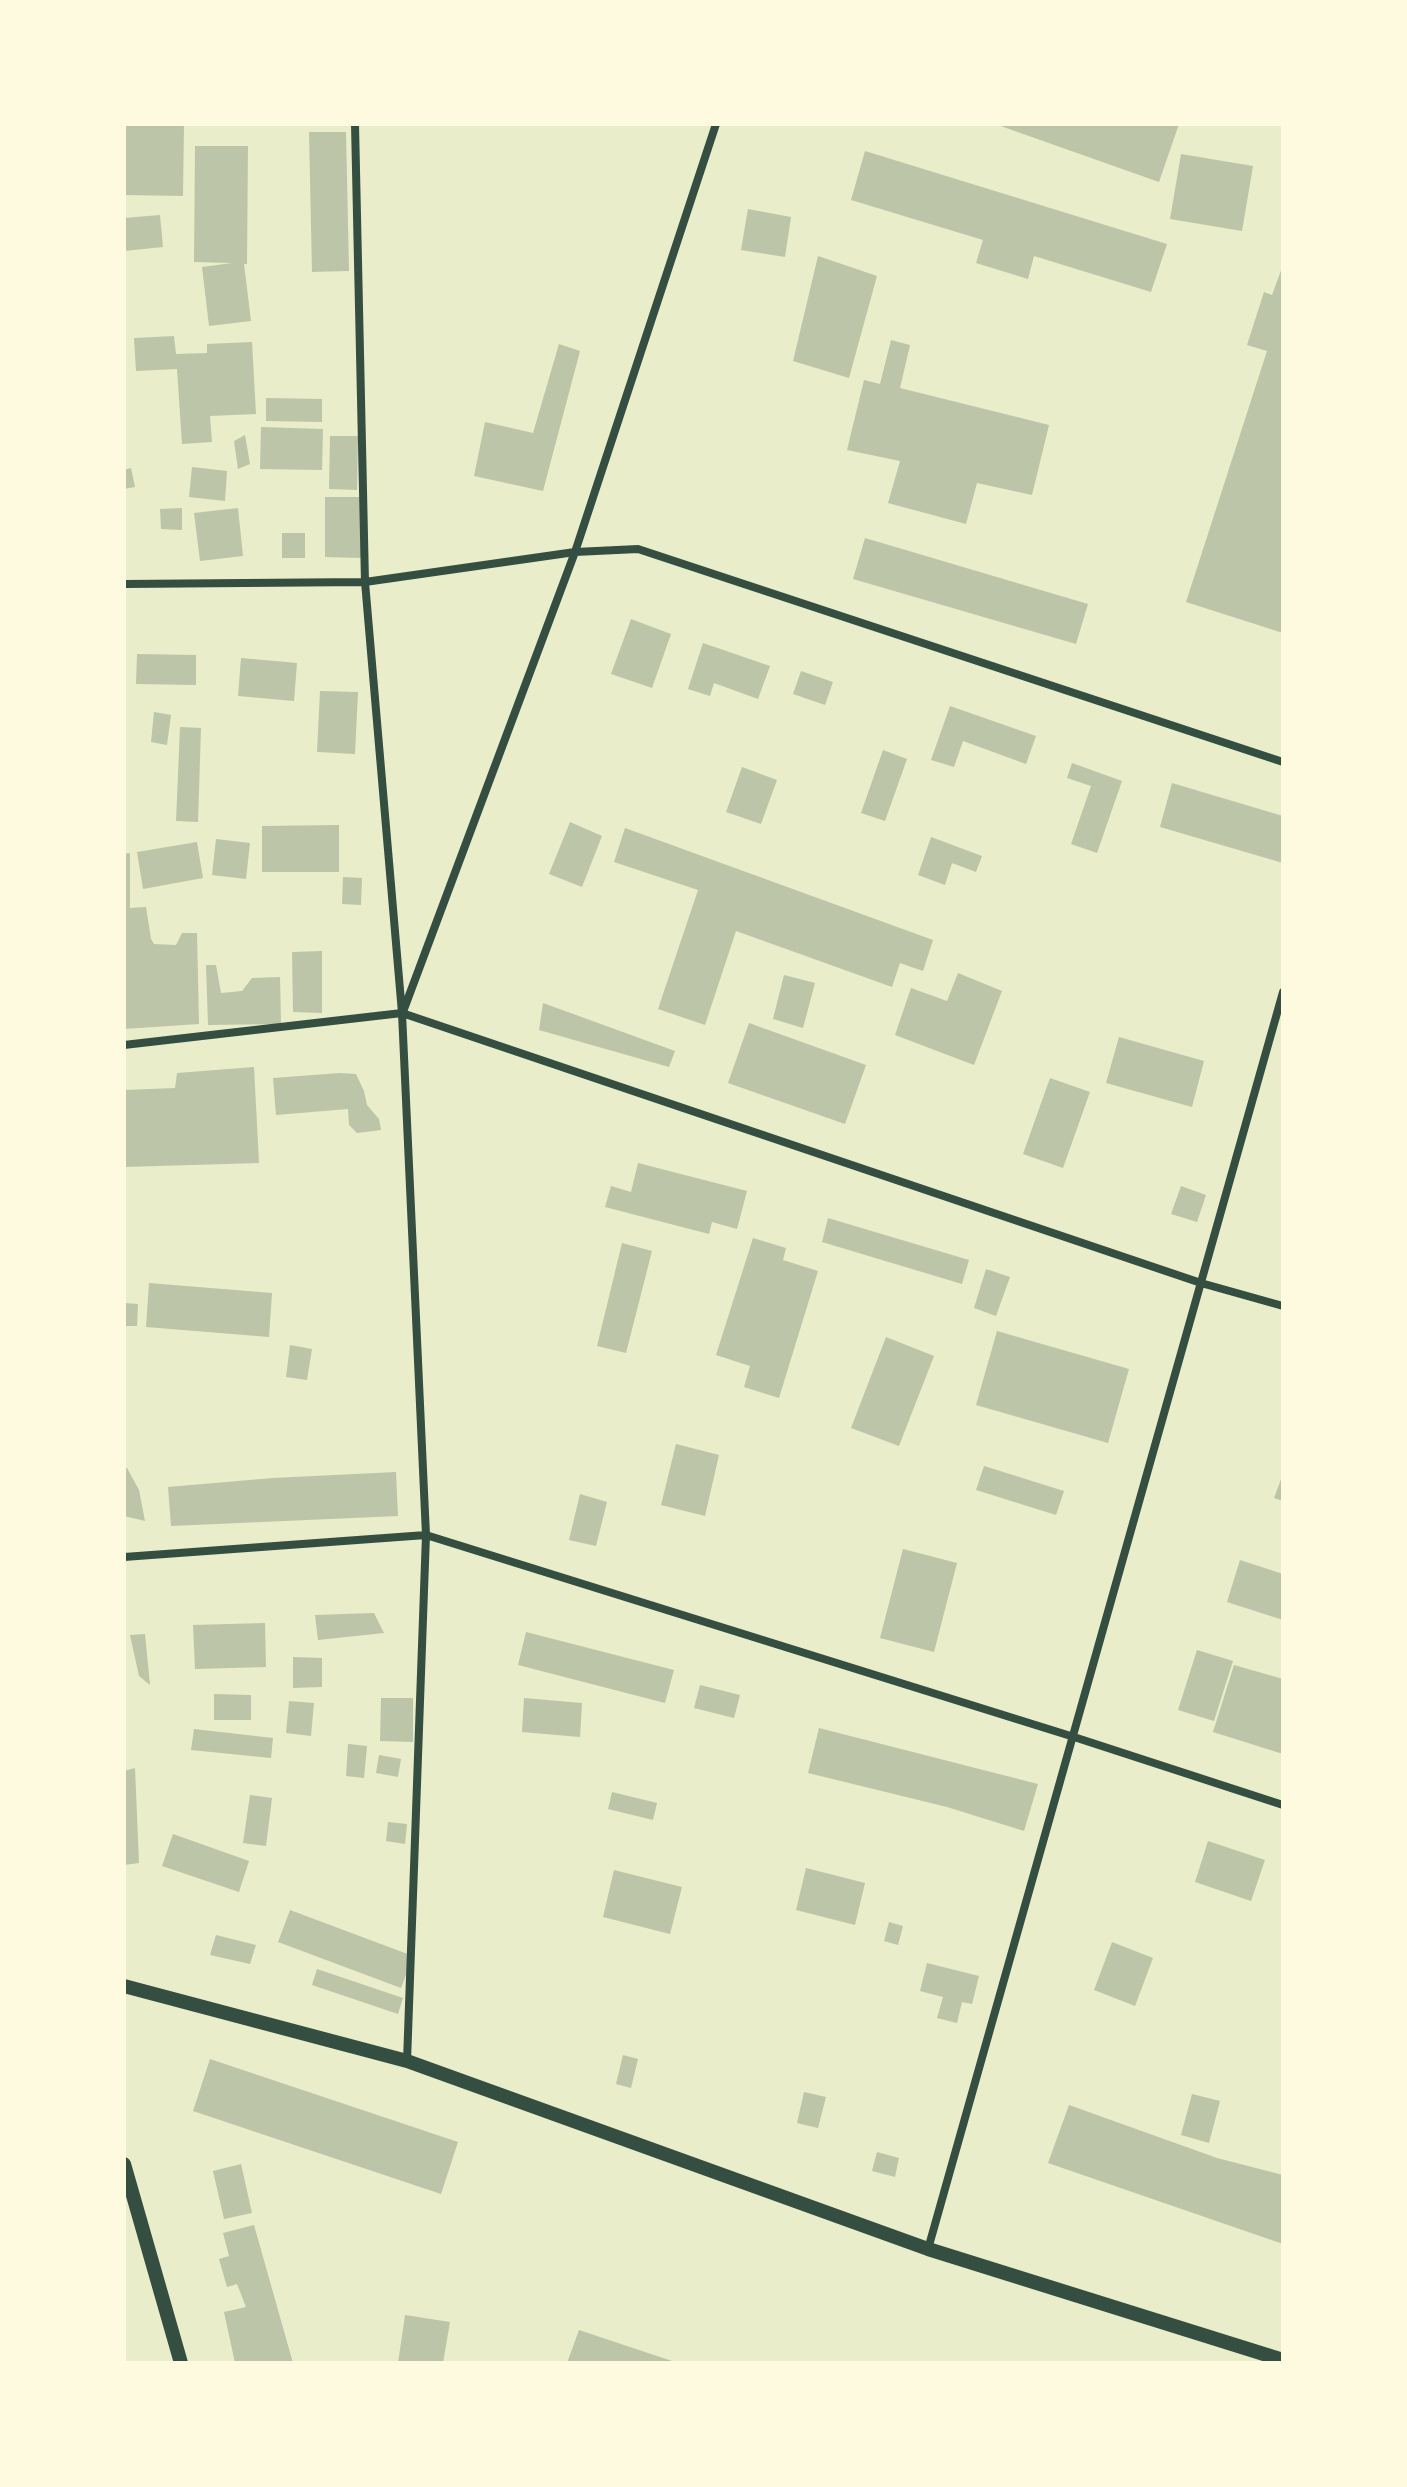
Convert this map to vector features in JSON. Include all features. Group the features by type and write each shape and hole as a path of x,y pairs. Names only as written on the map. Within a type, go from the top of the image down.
{"street":[{"path":"355,124 365,582 402,1013 426,1535 407,2061"},
{"path":"402,1013 575,552 716,124"},
{"path":"124,584 365,582 575,552 638,549 1283,762"},
{"path":"928,2249 1283,992"},
{"path":"124,1045 402,1013 1201,1283 1283,1306"},
{"path":"124,1557 426,1535 1283,1805"},
{"path":"124,1986 407,2061 928,2249 1283,2360"},
{"path":"124,2164 181,2363"}],"building":[{"path":"124,124 184,124 183,196 124,195"},
{"path":"995,124 1179,124 1159,182"},
{"path":"309,132 346,132 349,271 312,272"},
{"path":"195,146 248,146 247,264 244,264 251,321 209,326 202,267 232,263 194,262"},
{"path":"865,151 1167,244 1151,292 1034,256 1028,279 976,263 983,240 851,200"},
{"path":"1181,154 1253,166 1242,231 1170,219"},
{"path":"748,209 791,217 785,257 741,250"},
{"path":"160,215 163,247 124,251 124,218"},
{"path":"818,256 877,276 849,378 793,361"},
{"path":"1283,265 1283,633 1186,602 1267,351 1247,345 1264,292 1272,295"},
{"path":"174,336 176,354 207,353 207,344 252,342 256,414 210,416 212,442 182,444 177,369 136,371 134,338"},
{"path":"891,340 910,345 900,388 1049,425 1032,495 977,483 966,524 888,503 900,461 847,450 864,380 880,384"},
{"path":"559,344 580,351 543,491 474,476 485,422 533,433"},
{"path":"266,398 322,399 322,422 266,421"},
{"path":"261,427 323,429 322,470 260,469"},
{"path":"245,435 250,464 238,469 234,441"},
{"path":"330,436 358,436 357,490 329,489"},
{"path":"192,467 227,471 225,501 189,497"},
{"path":"131,468 135,487 124,489 124,470"},
{"path":"325,497 362,497 362,558 325,557"},
{"path":"182,508 182,530 161,529 160,509"},
{"path":"238,508 243,556 200,561 194,513"},
{"path":"282,533 305,533 305,558 282,558"},
{"path":"865,538 1088,604 1076,644 853,579"},
{"path":"631,619 671,634 652,688 611,674"},
{"path":"703,643 770,666 758,699 714,683 710,696 688,689"},
{"path":"137,654 196,655 196,685 136,684"},
{"path":"241,658 297,663 294,701 238,696"},
{"path":"801,671 833,682 825,705 793,694"},
{"path":"320,691 358,692 355,754 317,752"},
{"path":"950,706 1036,736 1026,764 963,741 954,767 931,760"},
{"path":"154,712 171,715 167,745 151,742"},
{"path":"180,727 201,728 198,822 176,821"},
{"path":"883,750 907,759 885,821 861,813"},
{"path":"1072,763 1122,781 1097,853 1071,844 1091,786 1067,778"},
{"path":"742,767 777,780 761,824 726,812"},
{"path":"1172,783 1283,816 1283,863 1160,827"},
{"path":"570,822 602,836 582,887 549,874"},
{"path":"339,825 339,872 262,872 262,826"},
{"path":"625,828 933,940 923,971 900,963 892,987 736,931 705,1025 658,1009 698,890 614,862"},
{"path":"931,837 982,856 976,872 952,863 945,885 918,875"},
{"path":"216,839 250,843 246,879 212,875"},
{"path":"197,842 203,878 143,889 137,852"},
{"path":"130,853 130,908 146,907 154,944 176,945 182,933 197,933 199,1024 124,1029 124,854"},
{"path":"343,877 362,878 361,905 342,904"},
{"path":"322,951 322,1013 293,1012 292,952"},
{"path":"206,965 216,965 221,993 242,991 252,978 280,977 281,1024 208,1025"},
{"path":"958,973 1002,991 974,1065 895,1035 911,988 947,1001"},
{"path":"784,975 815,983 803,1028 773,1019"},
{"path":"543,1003 675,1051 669,1067 539,1030"},
{"path":"749,1023 866,1065 845,1124 728,1083"},
{"path":"1119,1037 1204,1061 1192,1107 1106,1083"},
{"path":"254,1067 259,1163 124,1167 124,1090 175,1088 177,1073"},
{"path":"356,1074 367,1105 379,1119 381,1130 357,1133 349,1125 348,1109 276,1115 273,1078"},
{"path":"1050,1078 1090,1092 1063,1168 1023,1154"},
{"path":"638,1163 747,1191 737,1229 712,1222 709,1234 605,1207 611,1186 631,1192"},
{"path":"1181,1186 1206,1195 1197,1222 1171,1214"},
{"path":"828,1218 969,1260 962,1284 822,1242"},
{"path":"753,1238 786,1248 783,1260 818,1271 779,1398 744,1387 750,1366 716,1355"},
{"path":"622,1243 652,1251 626,1353 597,1346"},
{"path":"986,1269 1010,1277 996,1316 974,1308"},
{"path":"149,1283 272,1293 269,1337 146,1327"},
{"path":"124,1303 138,1304 137,1326 124,1326"},
{"path":"997,1331 1129,1369 1108,1443 976,1405"},
{"path":"886,1337 934,1356 899,1446 851,1428"},
{"path":"290,1345 312,1349 307,1380 286,1377"},
{"path":"676,1444 719,1455 705,1516 661,1505"},
{"path":"984,1466 1064,1491 1056,1515 976,1490"},
{"path":"124,1468 127,1468 139,1490 145,1521 124,1516"},
{"path":"396,1472 398,1516 171,1526 168,1487"},
{"path":"1283,1474 1283,1501 1274,1498"},
{"path":"580,1494 607,1502 596,1546 569,1540"},
{"path":"903,1549 957,1563 934,1652 880,1638"},
{"path":"1240,1560 1283,1574 1283,1620 1227,1602"},
{"path":"374,1613 384,1633 318,1640 315,1615"},
{"path":"265,1623 266,1667 195,1669 193,1625"},
{"path":"526,1632 674,1670 665,1703 518,1665"},
{"path":"145,1634 150,1685 139,1676 130,1635"},
{"path":"1197,1650 1233,1661 1214,1721 1178,1710"},
{"path":"293,1657 322,1658 322,1687 293,1688"},
{"path":"1234,1665 1283,1679 1283,1754 1213,1732"},
{"path":"700,1685 740,1695 734,1718 694,1708"},
{"path":"214,1694 251,1695 251,1720 214,1720"},
{"path":"381,1698 413,1698 413,1742 380,1741"},
{"path":"524,1698 582,1703 580,1737 522,1732"},
{"path":"289,1701 314,1703 311,1736 286,1733"},
{"path":"819,1728 1038,1784 1024,1831 947,1807 808,1773"},
{"path":"194,1729 273,1738 271,1758 191,1750"},
{"path":"348,1744 367,1746 364,1778 346,1776"},
{"path":"379,1755 401,1759 398,1777 376,1773"},
{"path":"135,1768 139,1863 124,1865 124,1771"},
{"path":"612,1792 657,1803 653,1820 608,1809"},
{"path":"250,1795 272,1798 266,1846 243,1843"},
{"path":"388,1822 407,1824 405,1844 386,1841"},
{"path":"173,1834 249,1861 239,1892 162,1866"},
{"path":"1208,1841 1265,1860 1251,1901 1195,1882"},
{"path":"806,1868 865,1883 855,1925 796,1910"},
{"path":"614,1870 682,1887 670,1934 603,1917"},
{"path":"290,1910 413,1956 401,1988 278,1942"},
{"path":"889,1922 903,1926 898,1945 884,1941"},
{"path":"216,1935 256,1945 250,1964 210,1955"},
{"path":"1112,1942 1153,1958 1135,2006 1094,1990"},
{"path":"927,1963 979,1976 972,2004 962,2002 957,2023 937,2018 943,1997 920,1991"},
{"path":"317,1969 403,1998 398,2014 312,1985"},
{"path":"623,2055 638,2059 631,2088 616,2084"},
{"path":"210,2059 458,2142 441,2194 193,2111"},
{"path":"804,2092 826,2097 818,2128 797,2123"},
{"path":"1192,2094 1220,2101 1209,2143 1181,2135"},
{"path":"1069,2105 1217,2158 1283,2175 1283,2244 1048,2163"},
{"path":"877,2152 899,2158 895,2177 872,2171"},
{"path":"241,2164 252,2213 224,2219 213,2171"},
{"path":"254,2225 293,2363 235,2363 224,2312 246,2307 237,2284 227,2287 219,2259 229,2256 223,2233"},
{"path":"405,2315 450,2322 443,2363 398,2363"},
{"path":"579,2330 675,2362 675,2363 567,2363"}]}
